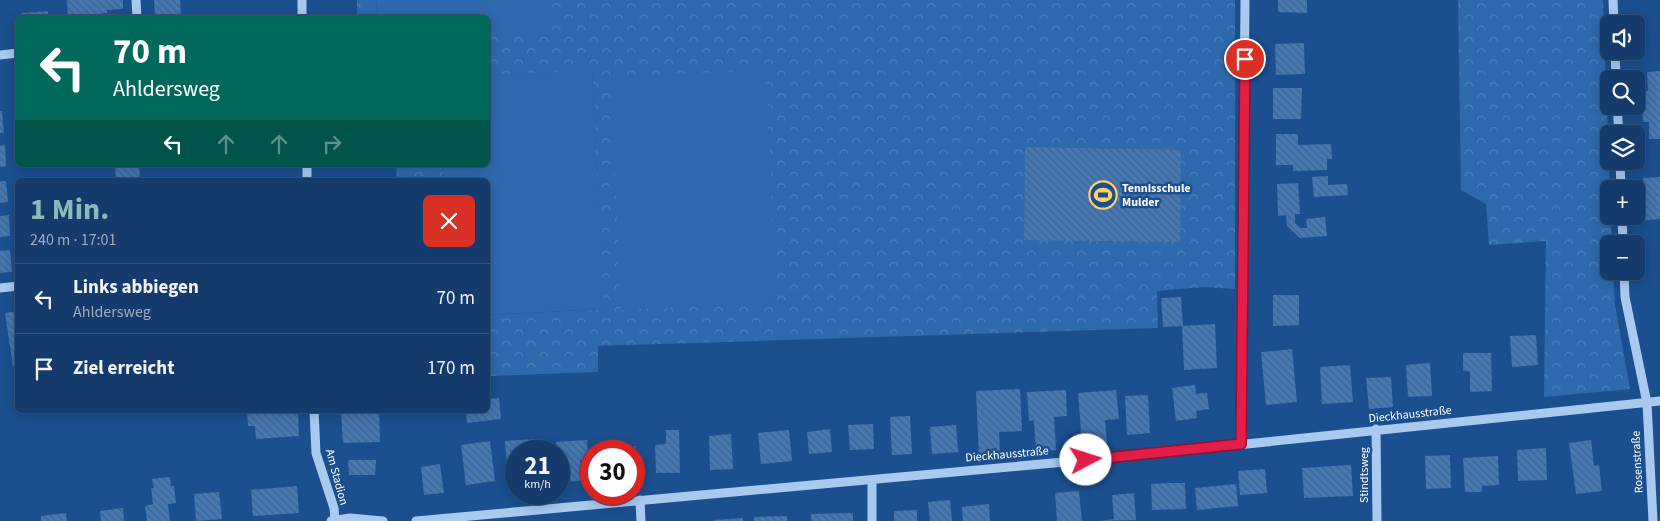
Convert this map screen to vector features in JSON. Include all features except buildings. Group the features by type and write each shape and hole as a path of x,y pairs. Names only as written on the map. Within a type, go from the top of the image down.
{"street":[{"path":"136,0 137,15"},
{"path":"302,0 302,15"},
{"path":"1241,444 1245,0"},
{"path":"1613,0 1614,15"},
{"path":"0,55 15,54"},
{"name":"Rosenstraße","path":"1624,280 1625,297 1647,402 1653,521"},
{"path":"0,288 15,286"},
{"name":"Dieckhausstraße","path":"645,500 872,480 1660,401"},
{"name":"Am Stadion","path":"314,413 316,453 334,508 333,520"},
{"name":"Stindtsweg","path":"1376,429 1377,521"},
{"path":"872,480 872,521"},
{"name":"Dieckhausstraße","path":"416,521 587,505"},
{"path":"640,505 641,521"},
{"path":"333,520 350,518 383,521"}],"green space":[{"path":"357,0 376,0 377,15 357,15"},
{"path":"376,0 551,0 551,31 490,31 490,15 377,15"},
{"path":"551,0 1235,0 1235,289 1203,287 1157,291 1158,328 598,346 598,372 490,376 490,315 603,309 592,71 490,75 490,31 551,31"},
{"path":"1458,0 1603,0 1604,15 1600,15 1600,60 1605,60 1606,70 1600,70 1600,115 1607,115 1608,125 1600,125 1600,170 1609,170 1610,180 1600,180 1600,225 1611,225 1612,235 1600,235 1600,280 1614,280 1615,305 1630,389 1544,397 1546,241 1489,245 1486,204 1461,190"},
{"path":"592,70 604,309 490,315 490,178 444,178 443,167 490,167 490,75"},
{"path":"766,70 776,303 621,310 611,77"},
{"path":"396,167 443,167 444,178 397,178"}],"place":[{"name":"Tennisschule Mulder","path":"1103,195"}],"route":[{"path":"1086,460 1241,444 1245,59"}]}
